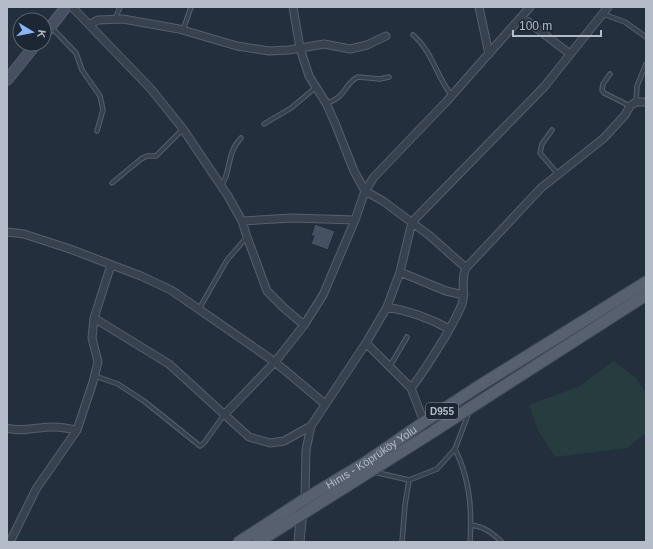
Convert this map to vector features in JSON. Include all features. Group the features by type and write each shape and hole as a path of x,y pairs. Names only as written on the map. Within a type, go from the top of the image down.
{"main road":[{"path":"52,25 66,7"},
{"path":"7,80 30,52"},
{"name":"Hınıs - Köprüköy Yolu","path":"258,542 300,515 367,468 424,422 478,390 646,282"},
{"name":"Hınıs - Köprüköy Yolu","path":"239,542 305,499 431,434 472,404 646,295"}],"street":[{"path":"72,7 152,89 183,129 228,196 242,221 246,237 267,291 304,325"},
{"path":"293,7 300,48 307,70 315,88 326,103 354,171 365,191 383,201 412,222 466,268"},
{"path":"479,7 489,54"},
{"path":"224,415 276,362 304,325 323,295 355,220 365,191 374,177 452,96 530,7"},
{"path":"299,542 300,515 305,499 306,450 310,426 366,342 387,307 400,272 412,222 544,87 608,7"},
{"path":"522,17 570,54"},
{"path":"90,24 98,20 115,19 184,30 219,42 257,49 280,51 324,44 350,49 366,45 386,36"},
{"path":"411,388 432,359 458,314 464,295 462,281 466,268 557,173 604,138 633,104 646,102"},
{"path":"242,221 292,218 355,220"},
{"path":"7,232 24,234 141,276 171,290 276,362 325,404"},
{"path":"10,542 36,489 77,430 98,362 92,338 94,318 111,265"},
{"path":"400,272 446,291 464,295"},
{"path":"387,307 421,316 437,322 449,329"},
{"path":"94,318 169,364 249,436 270,443 284,441 310,426"},
{"path":"366,342 411,388 424,422 431,434"},
{"path":"7,428 23,429 55,426 77,430"}],"lane":[{"path":"115,19 120,7"},
{"path":"184,30 190,7"},
{"path":"602,14 625,22 646,36"},
{"path":"52,27 76,53 82,70 100,96 103,110 97,131"},
{"path":"413,35 422,42 442,82 452,96"},
{"path":"610,74 603,84 602,90 604,93 633,104 646,64"},
{"path":"326,103 340,97 350,82 358,77 375,79 389,77"},
{"path":"264,124 291,108 315,88"},
{"path":"112,183 141,159 156,156 183,129"},
{"path":"552,130 542,144 540,153 557,173"},
{"path":"220,185 224,181 232,150 240,138"},
{"path":"200,309 227,260 246,237"},
{"path":"390,366 407,337"},
{"path":"94,376 118,384 144,401 200,446 203,445 224,415"},
{"path":"367,468 409,480 437,469 455,449 472,404"},
{"path":"455,449 468,483 471,505 470,542"},
{"path":"402,542 409,480"},
{"path":"471,525 480,526 488,530 502,542"}],"green space":[{"path":"613,361 635,377 646,393 646,433 627,448 555,457 538,430 529,405 580,386"}],"building":[{"path":"315,224 335,231 328,250 311,244 314,236 311,236"}]}
